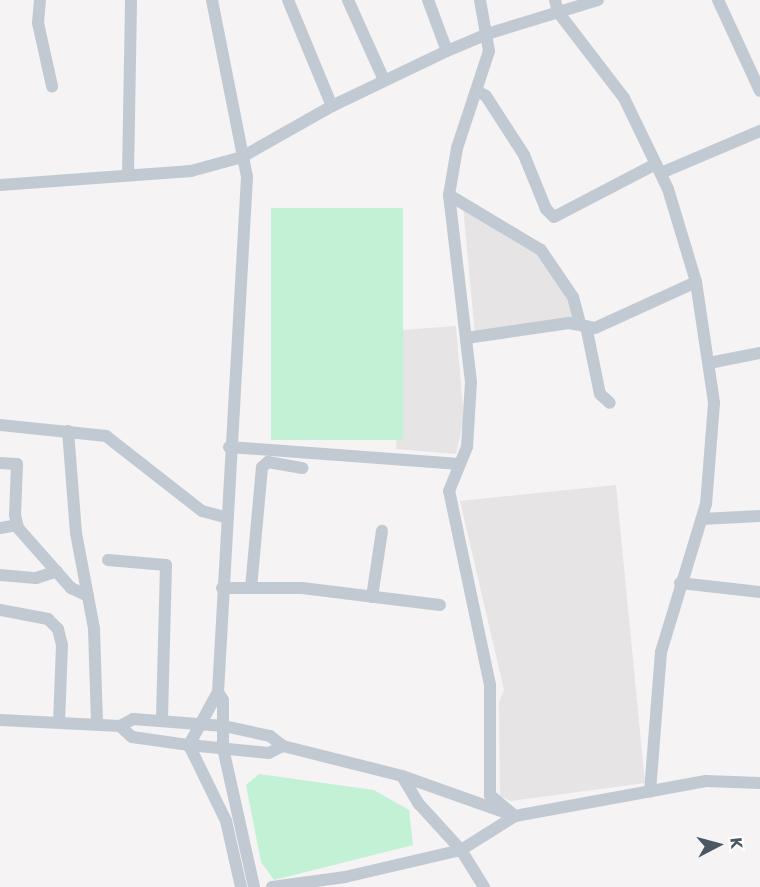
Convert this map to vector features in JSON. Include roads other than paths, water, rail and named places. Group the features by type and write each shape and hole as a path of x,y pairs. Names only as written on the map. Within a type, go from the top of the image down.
{"street":[{"path":"40,0 38,23 52,86"},
{"path":"128,176 130,0"},
{"path":"212,0 247,177 225,517 218,692 224,726 223,748 255,887"},
{"path":"288,0 332,106"},
{"path":"348,0 384,80"},
{"path":"428,0 447,51"},
{"path":"480,0 489,51 457,148 449,195 471,382 467,447 449,491 490,685 490,795 515,816"},
{"path":"0,185 190,171 242,157 332,106 447,51 557,6 598,0"},
{"path":"718,0 760,91"},
{"path":"557,6 624,98 659,169 696,282 714,403 706,504 680,583 661,652 650,792"},
{"path":"477,91 486,96 524,155 546,209 554,217 659,169 760,131"},
{"path":"449,195 541,250 573,297 583,325 600,394 610,403"},
{"path":"466,338 610,323 696,282"},
{"path":"709,363 760,353"},
{"path":"0,424 106,436 202,511 225,517"},
{"path":"68,431 76,533 96,649 98,724"},
{"path":"229,447 459,464"},
{"path":"251,588 262,467 268,462 302,468"},
{"path":"0,463 17,464 16,525 71,588 87,596"},
{"path":"702,519 760,516"},
{"path":"0,528 16,525"},
{"path":"372,597 382,531"},
{"path":"108,560 166,565 162,721"},
{"path":"0,575 36,578 57,571"},
{"path":"680,583 760,592"},
{"path":"222,588 302,588 440,605"},
{"path":"0,610 48,619 58,629 62,645 59,722"},
{"path":"189,745 218,692"},
{"path":"0,720 120,726 133,719 224,726 270,736 283,746 402,776 515,816"},
{"path":"120,726 132,737 189,745 269,753 283,746"},
{"path":"189,745 226,821 241,887"},
{"path":"402,776 419,804 461,850 484,887"},
{"path":"272,887 345,877 461,850 515,816 726,779 760,783"}]}
